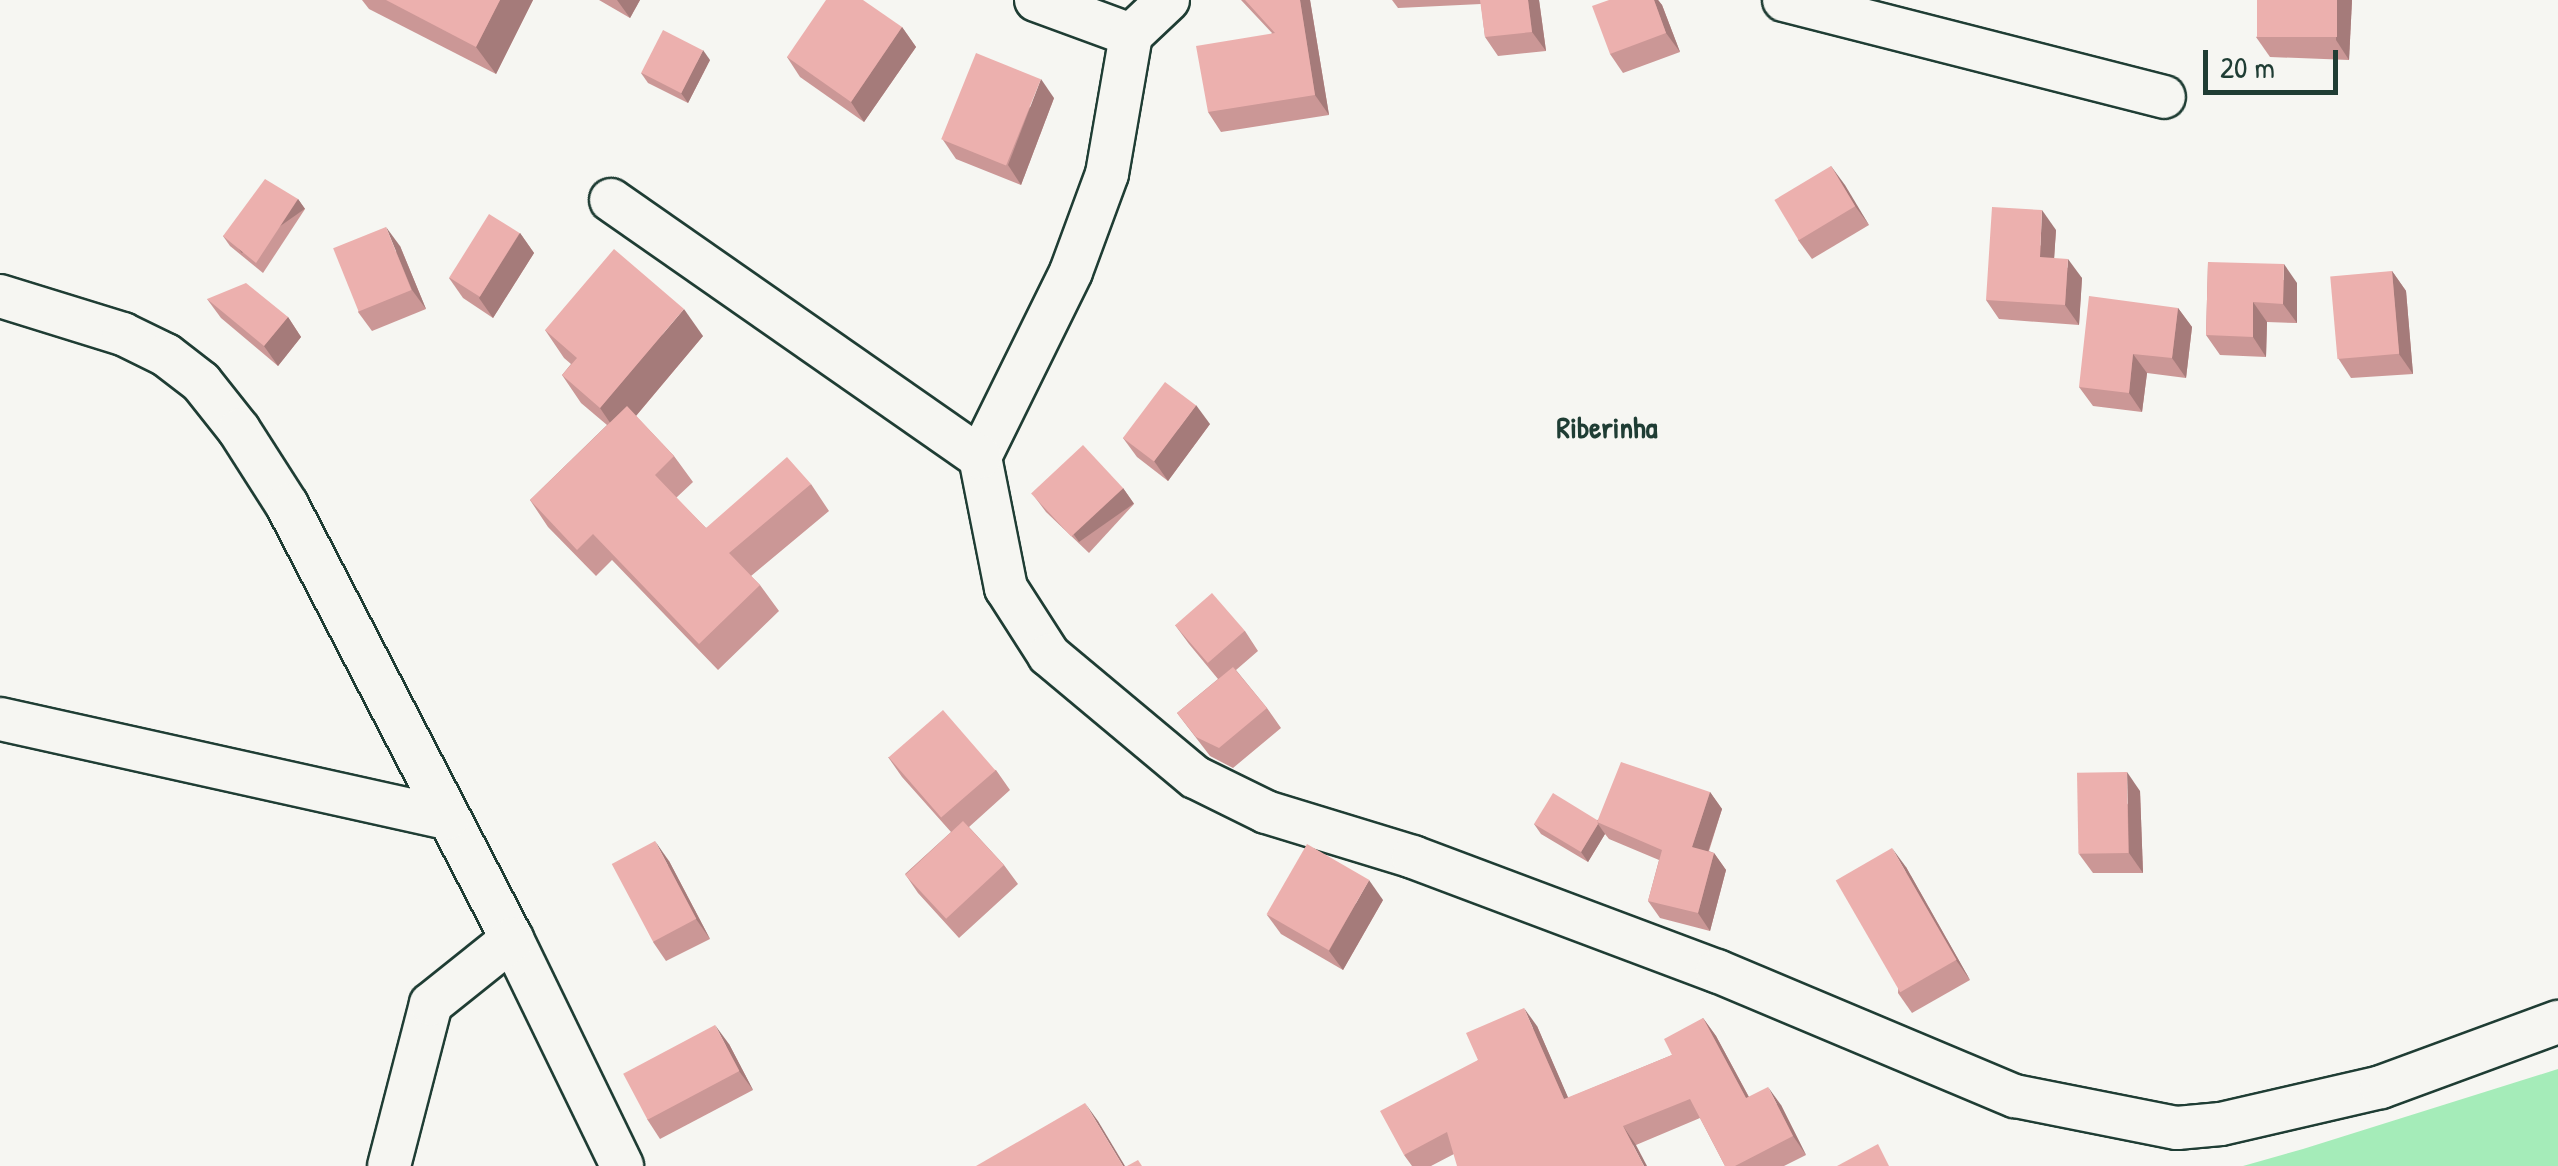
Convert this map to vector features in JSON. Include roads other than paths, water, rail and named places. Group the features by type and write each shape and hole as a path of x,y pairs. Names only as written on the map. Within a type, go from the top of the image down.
{"street":[{"path":"1036,0 1131,36"},
{"path":"1168,0 1131,36 1101,190 1072,272 980,456 1006,588 1050,656 1195,777 1266,812 1413,857 1717,971 2014,1096 2177,1128 2220,1124 2381,1087 2558,1022"},
{"path":"1784,0 2164,96"},
{"path":"610,200 980,456"},
{"path":"0,296 123,334 166,355 201,382 239,430 287,505 512,939 622,1166"},
{"path":"0,719 448,818"},
{"path":"389,1166 431,1004 512,939"}],"district":[{"name":"Riberinha","path":"1607,427"}]}
